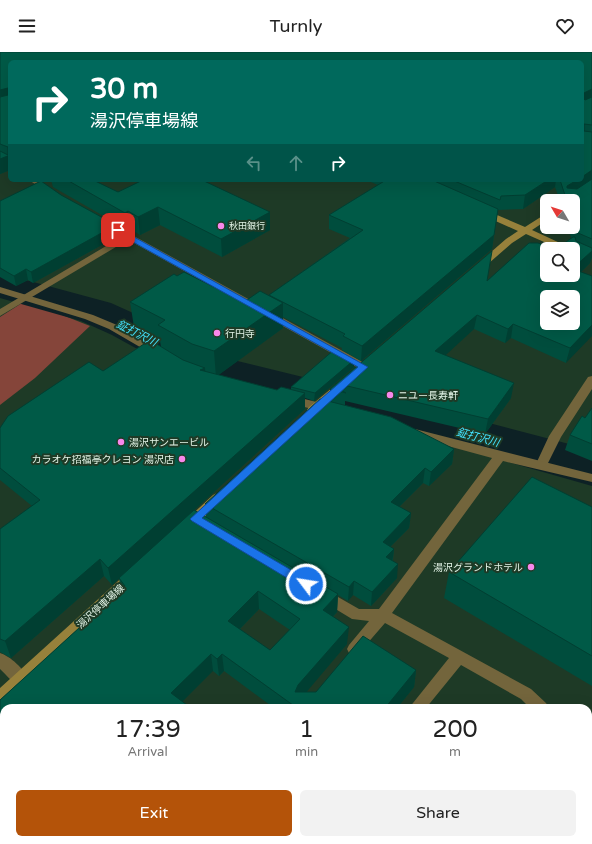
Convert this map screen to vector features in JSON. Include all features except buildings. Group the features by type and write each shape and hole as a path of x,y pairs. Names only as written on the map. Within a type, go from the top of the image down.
{"main road":[{"path":"475,209 552,242"},
{"path":"473,273 524,230 540,220"},
{"path":"306,417 367,364"},
{"path":"178,535 201,522 224,492"},
{"name":"湯沢停車場線","path":"0,698 143,567"}],"street":[{"path":"36,182 61,198"},
{"path":"92,216 367,364"},
{"path":"0,313 128,236"},
{"path":"0,290 26,297 113,327 164,357"},
{"path":"542,465 555,436 592,380"},
{"path":"276,396 341,412"},
{"path":"401,429 500,456 592,478"},
{"path":"343,662 383,615 500,456"},
{"path":"310,587 357,615 383,615 526,694 537,704"},
{"path":"420,704 459,656"},
{"path":"0,659 21,678"}],"shaded area":[{"path":"22,303 42,307 90,326 35,378 0,405 0,317"}],"waterway":[{"name":"鉦打沢川","path":"0,285 96,312 127,326 202,366 295,390"},
{"name":"鉦打沢川","path":"364,405 592,468"}],"place":[{"name":"秋田銀行","path":"221,226"},
{"name":"行円寺","path":"217,333"},
{"name":"ニユー長寿軒","path":"390,395"},
{"name":"湯沢サンエービル","path":"121,442"},
{"name":"カラオケ招福亭クレヨン 湯沢店","path":"182,459"},
{"name":"湯沢グランドホテル","path":"531,567"}],"route":[{"path":"118,230 364,367 318,406 195,519 306,584"}]}
